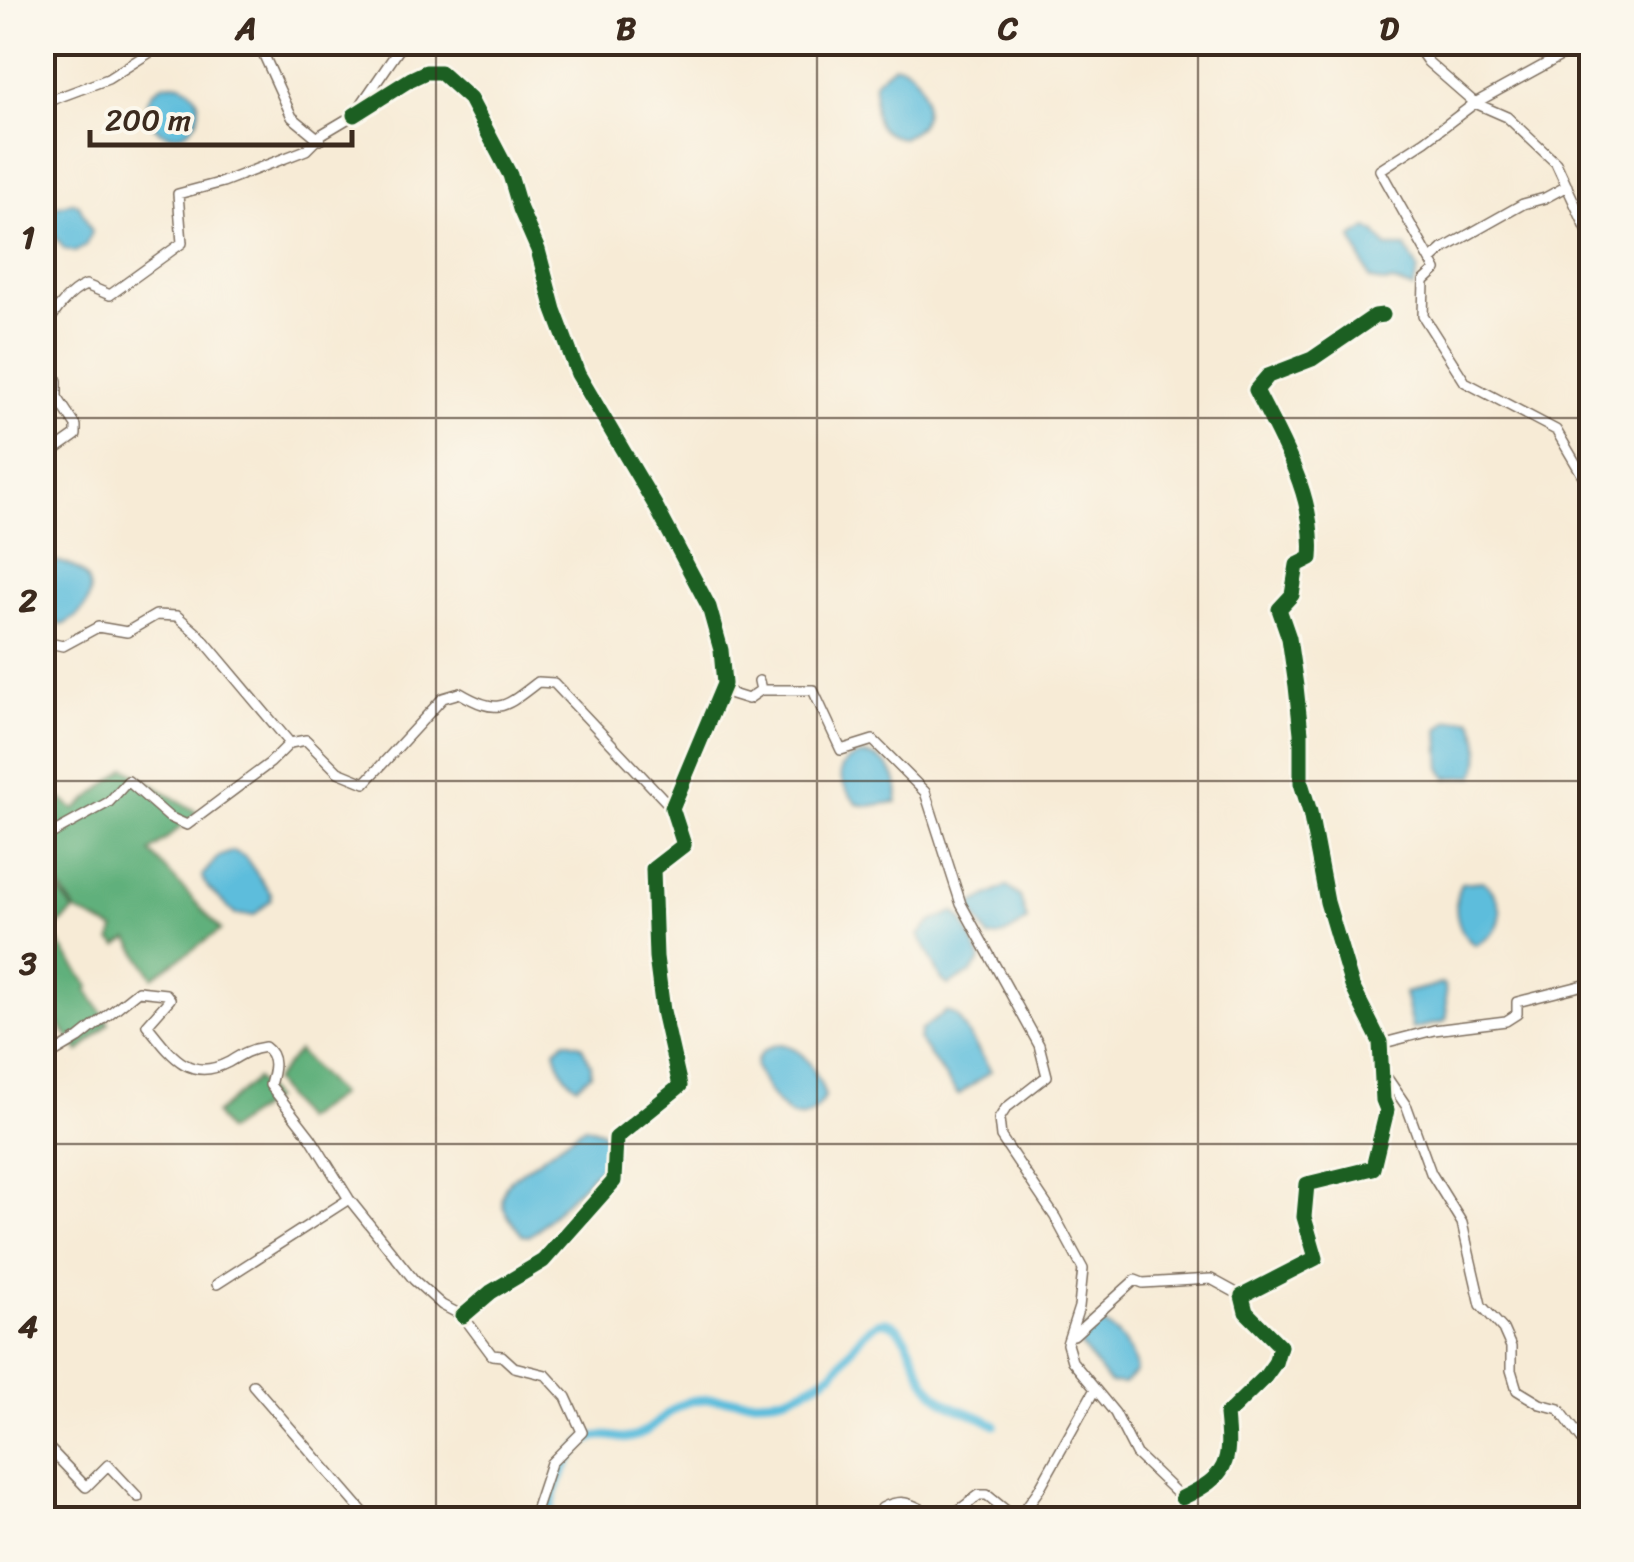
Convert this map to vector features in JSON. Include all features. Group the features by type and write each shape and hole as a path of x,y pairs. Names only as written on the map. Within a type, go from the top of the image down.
{"street":[{"path":"42,100 50,101 108,80 166,42"},
{"path":"258,42 292,117 320,140"},
{"path":"354,115 404,42"},
{"path":"1414,42 1428,62 1475,102 1507,117 1556,163 1592,240"},
{"path":"1586,42 1475,102 1425,142 1380,170 1436,270 1424,280 1423,316 1466,382 1556,430 1589,486 1592,485"},
{"path":"42,459 76,434 76,426 57,397 57,381 42,337 51,317 78,288 86,284 110,296 182,244 178,194 306,150 322,134 426,72 440,72 470,99 510,174 578,374 656,504 710,607 721,650 724,684 672,808"},
{"path":"1432,259 1523,204 1567,186"},
{"path":"1242,1296 1316,1258 1304,1217 1307,1184 1373,1168 1387,1110 1380,1044 1341,956 1301,783 1298,704 1289,638 1279,609 1292,595 1297,565 1311,558 1312,545 1296,473 1256,390 1268,376 1312,359 1375,316 1384,315"},
{"path":"44,640 62,646 98,627 127,632 156,615 177,616 200,636 290,743"},
{"path":"42,839 109,802 128,781 169,817 187,825 270,763 290,743 306,740 338,772 365,782 444,698 460,693 484,707 508,705 538,682 554,683 672,808 684,845 653,869 653,886 663,1011 680,1086 616,1138 614,1180 543,1261 491,1292 463,1316"},
{"path":"724,684 732,694 748,699 760,686 813,690 841,750 873,740 925,792 961,904 1039,1045 1044,1061 1048,1076 1006,1108 999,1120 1001,1137 1055,1217 1083,1268 1080,1306 1072,1337"},
{"path":"1380,1044 1434,1030 1513,1019 1517,1002 1592,984"},
{"path":"42,1060 79,1038 138,991 166,994 170,999 148,1024 185,1066 211,1070 248,1050 265,1046 270,1050 274,1060 270,1085 311,1138 349,1198 414,1280 442,1305 463,1316 492,1355 546,1375 557,1384 579,1423 582,1432 578,1439 551,1463 532,1520"},
{"path":"1380,1067 1407,1106 1431,1172 1462,1223 1481,1305 1503,1328 1511,1348 1511,1370 1517,1390 1540,1404 1559,1409 1592,1453"},
{"path":"216,1284 349,1198"},
{"path":"1182,1498 1203,1488 1229,1459 1226,1414 1275,1364 1280,1346 1246,1312 1242,1296 1211,1279 1143,1283 1134,1280 1067,1344 1072,1362 1115,1413 1136,1454 1182,1498 1189,1520"},
{"path":"253,1385 370,1520"},
{"path":"881,1520 882,1508 894,1502 918,1505 936,1516 960,1510 979,1495 987,1495 1014,1517 1020,1516 1095,1389"},
{"path":"42,1441 86,1487 108,1465 138,1498"}],"green space":[{"path":"126,768 198,813 150,852 221,930 153,977 129,939 118,946 111,941 115,930 76,911 43,863 42,783 75,810"},
{"path":"56,888 74,911 51,932 90,987 87,990 109,1023 79,1052 43,1002 43,899"},
{"path":"298,1051 339,1095 302,1120 273,1081"},
{"path":"256,1079 273,1099 227,1131 215,1114"}],"water":[{"path":"894,65 910,71 924,96 921,123 902,138 884,131 874,110 875,81"},
{"path":"173,83 192,90 199,109 192,128 173,135 154,128 147,109 154,90"},
{"path":"72,202 79,205 92,232 85,246 75,252 64,249 55,236 49,213"},
{"path":"1368,228 1387,247 1406,247 1418,270 1413,289 1370,279 1352,238"},
{"path":"49,561 77,569 89,586 85,607 62,625 48,616 42,600 43,564"},
{"path":"1471,719 1479,748 1477,770 1474,776 1447,778 1441,768 1439,729 1448,721"},
{"path":"863,755 872,756 891,770 897,785 897,802 869,806 857,804 851,796 842,781 842,768"},
{"path":"233,851 245,857 271,894 271,900 254,915 236,915 208,888 202,876 218,857"},
{"path":"1483,881 1497,899 1500,916 1493,932 1475,945 1459,925 1457,899 1461,883"},
{"path":"1007,886 1020,897 1027,920 1004,935 989,937 972,911 973,904"},
{"path":"954,912 963,921 981,960 971,973 948,985 919,935 931,922"},
{"path":"1442,984 1447,1018 1412,1029 1404,993"},
{"path":"947,1011 957,1016 991,1071 958,1095 919,1040 921,1030"},
{"path":"565,1041 581,1045 591,1064 591,1074 577,1086 556,1055 555,1050"},
{"path":"779,1044 803,1056 825,1096 805,1117 795,1117 777,1103 756,1068 763,1052"},
{"path":"585,1126 601,1131 607,1139 603,1164 537,1230 529,1236 522,1235 502,1203 504,1189 509,1181"},
{"path":"1100,1323 1119,1336 1129,1350 1136,1372 1124,1384 1109,1383 1079,1343 1086,1328"}],"waterway":[{"path":"548,1520 565,1469 572,1456 591,1439 634,1437 680,1405 696,1400 774,1399 800,1391 833,1372 864,1333 879,1323 894,1325 900,1331 935,1394 951,1406 995,1425"}],"cycle path":[{"path":"354,115 426,72 440,72 470,99 510,175 578,374 709,607 721,650 724,684 672,808 684,845 653,869 656,957 680,1086 616,1138 614,1181 543,1261 491,1292 463,1316"},
{"path":"1182,1498 1217,1475 1228,1445 1226,1415 1275,1363 1280,1346 1246,1312 1242,1296 1316,1258 1304,1217 1307,1184 1373,1168 1387,1110 1380,1042 1352,986 1327,902 1301,783 1296,686 1289,638 1279,609 1292,595 1297,565 1311,558 1308,513 1295,471 1256,390 1268,376 1312,359 1375,316 1383,315"}]}
